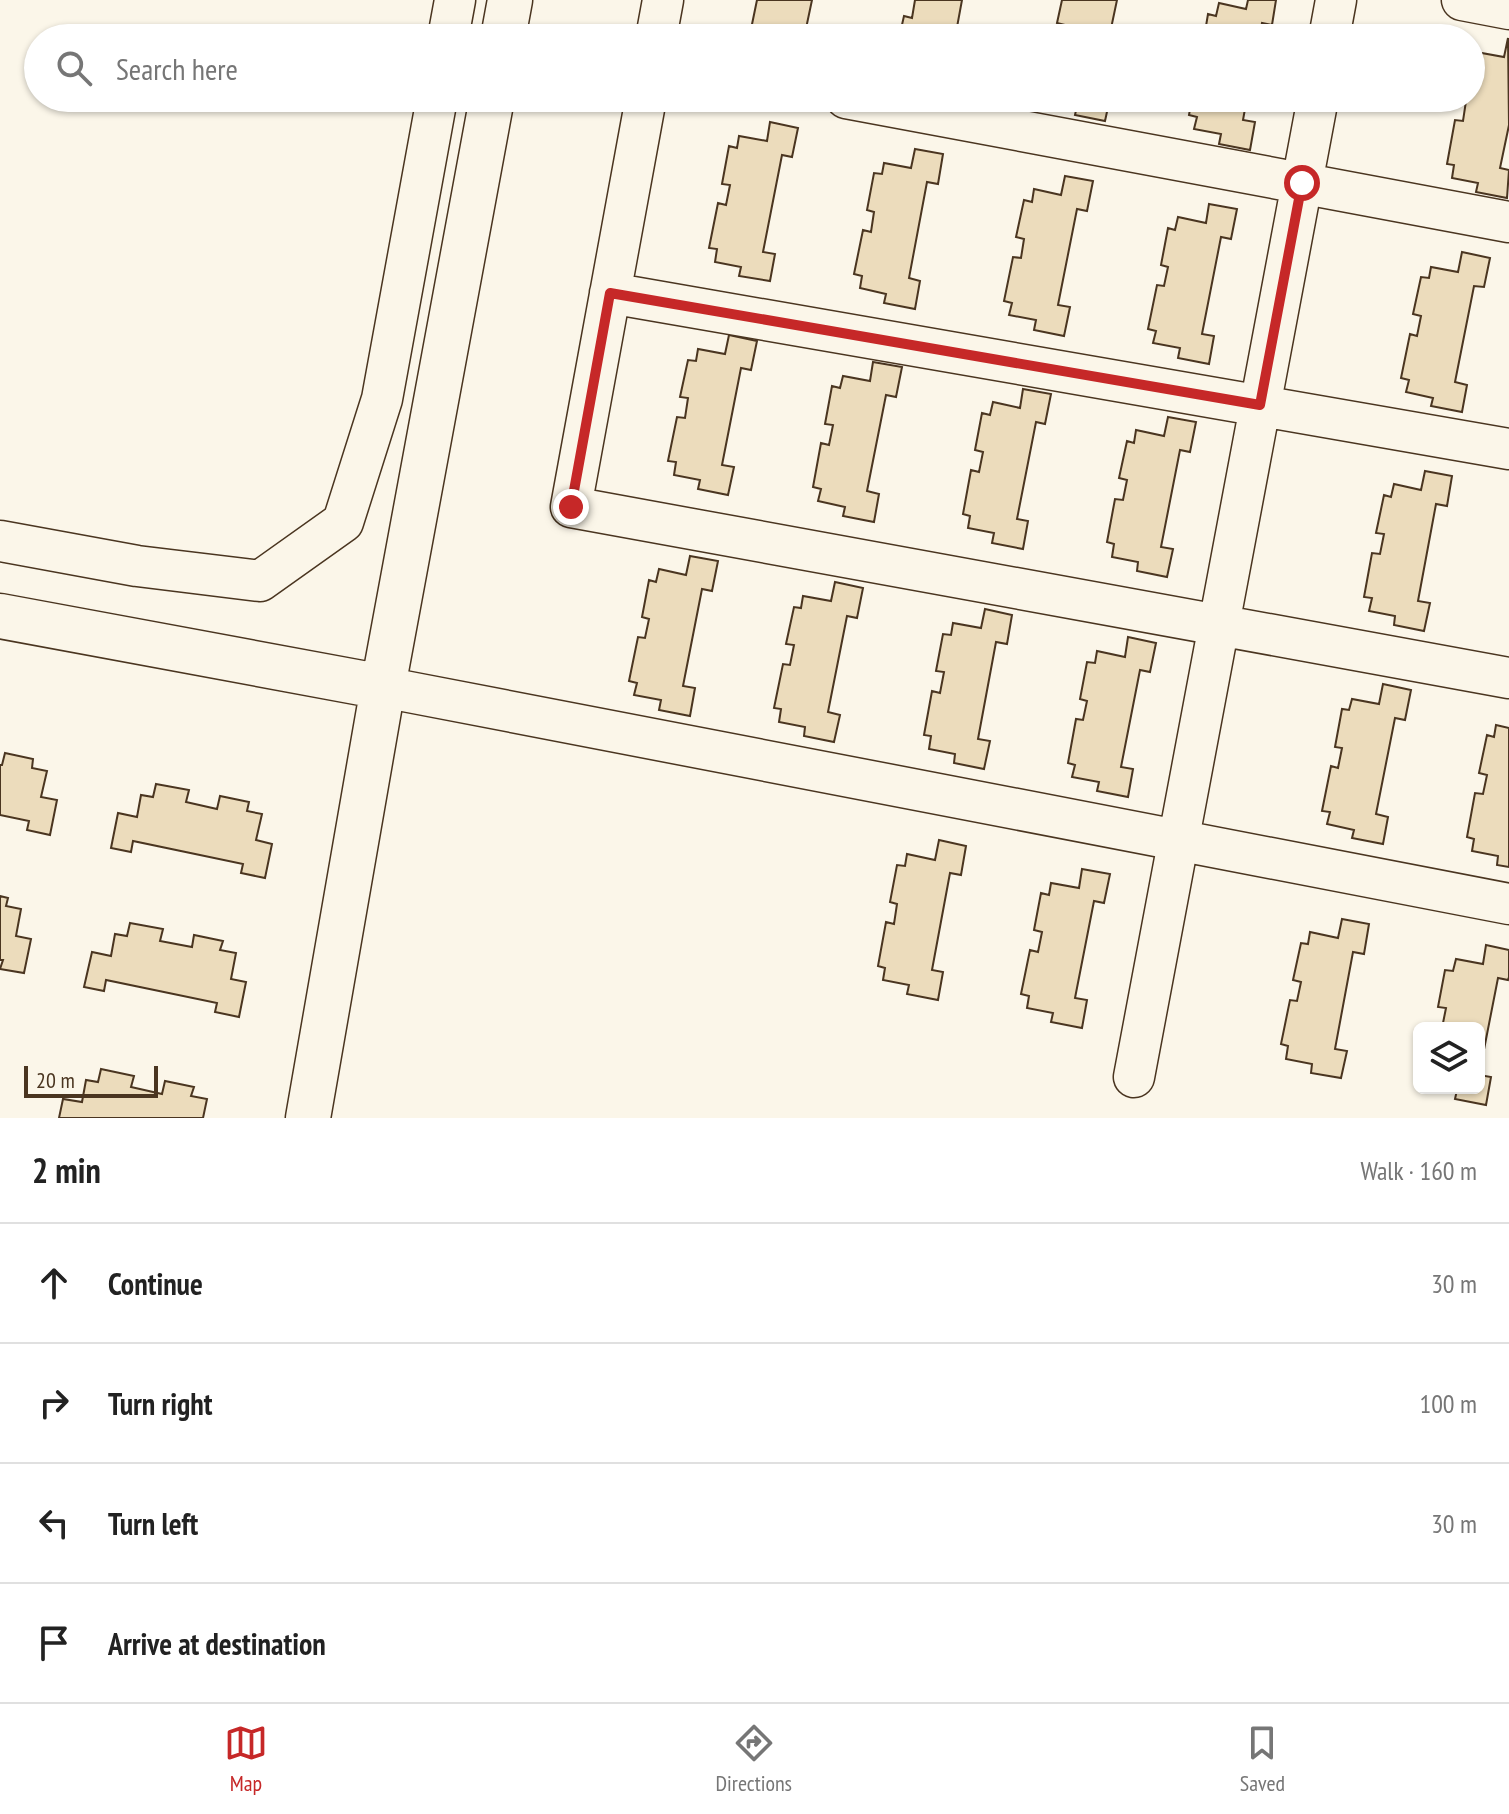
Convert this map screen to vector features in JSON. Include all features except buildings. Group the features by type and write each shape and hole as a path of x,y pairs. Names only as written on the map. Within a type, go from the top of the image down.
{"main road":[{"path":"506,24 510,0"},
{"path":"308,1118 383,687 489,112"},
{"path":"0,616 383,687"}],"street":[{"path":"451,24 455,0"},
{"path":"659,24 663,0"},
{"path":"1332,24 1336,0"},
{"path":"1462,0 1509,9"},
{"path":"0,541 137,566 260,581 343,522 382,399 434,112"},
{"path":"643,112 571,507 1509,678"},
{"path":"921,112 1509,222"},
{"path":"1134,1077 1315,112"},
{"path":"610,293 1509,449"},
{"path":"383,687 1509,904"}],"route":[{"path":"571,507 610,293 1260,405 1302,183"}]}
